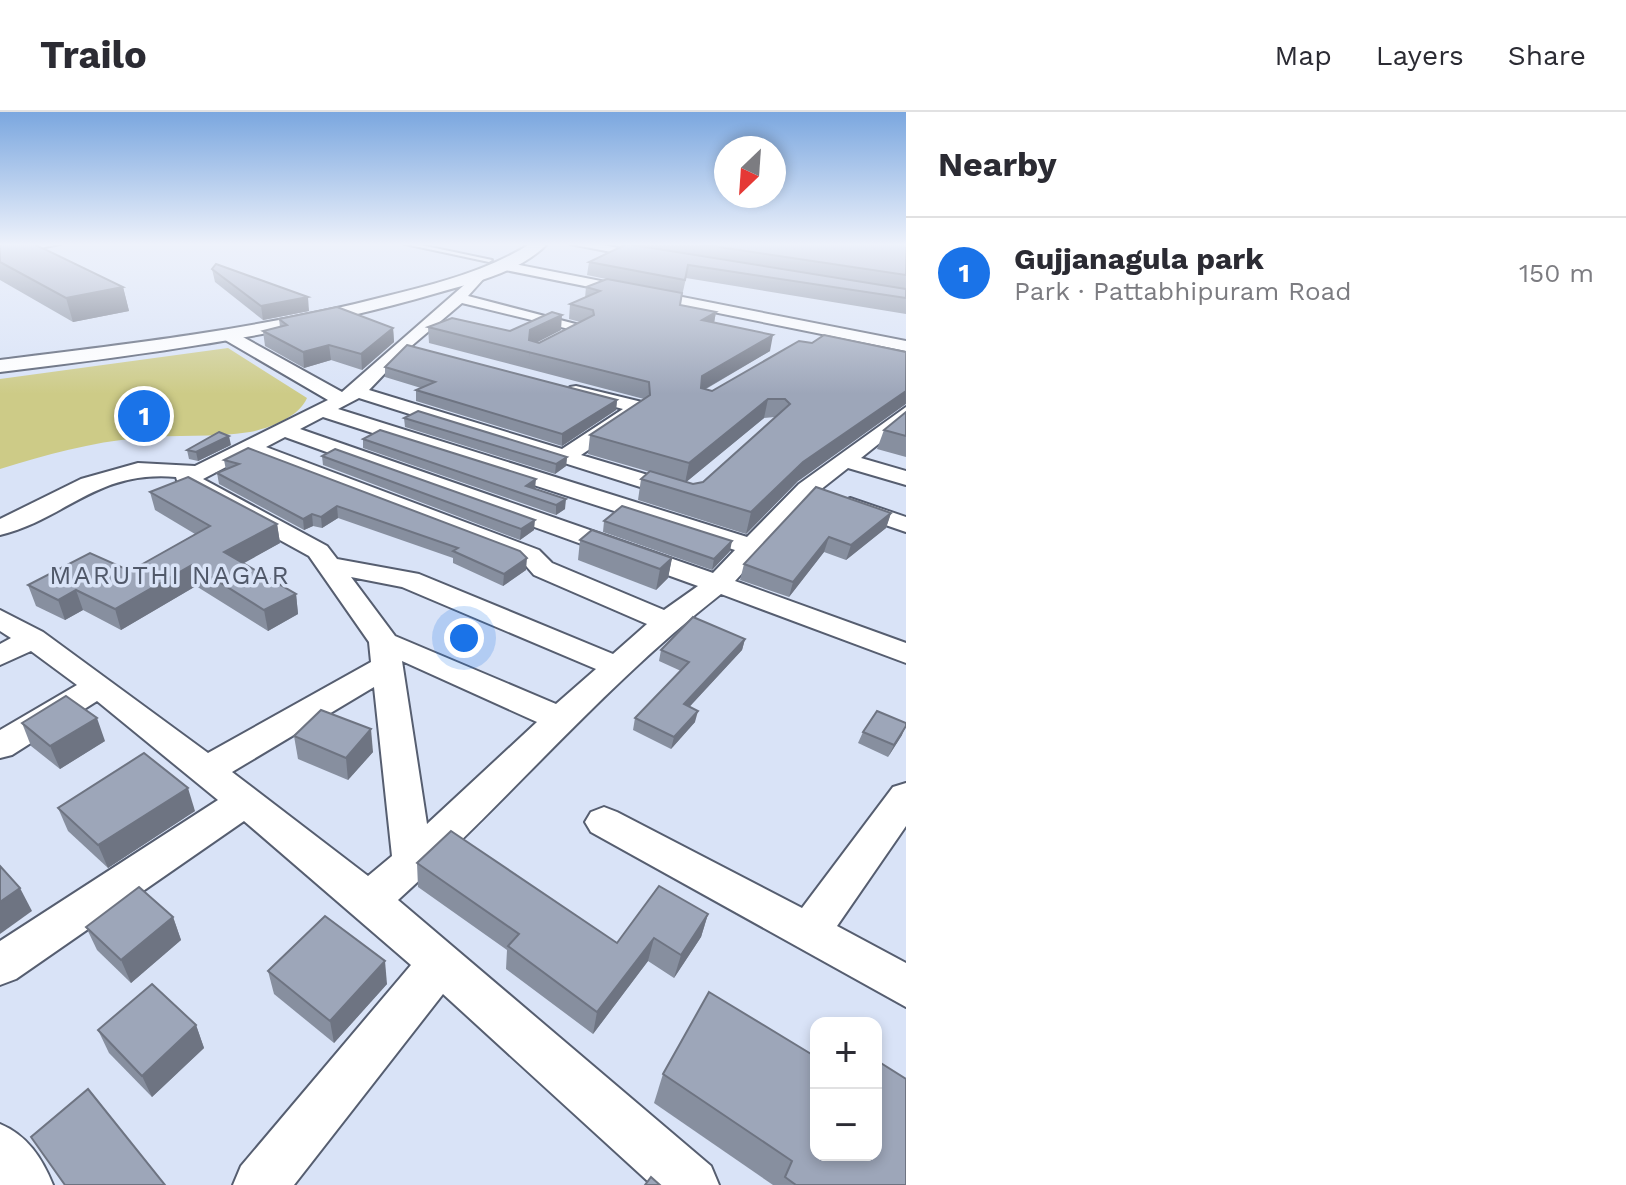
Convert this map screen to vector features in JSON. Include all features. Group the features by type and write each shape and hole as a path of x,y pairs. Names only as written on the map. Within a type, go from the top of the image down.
{"street":[{"path":"0,355 151,336 309,309 370,294"},
{"path":"0,366 226,334 349,311 404,294"},
{"path":"413,862 385,654 318,551 186,479 340,401 463,294"},
{"path":"637,294 906,346"},
{"path":"459,298 583,328 537,352"},
{"path":"799,345 825,329"},
{"path":"226,334 340,401 752,547"},
{"path":"403,345 433,353"},
{"path":"551,384 639,407 565,456"},
{"path":"340,401 565,456 690,495 702,485"},
{"path":"369,900 413,862 617,667 667,622 717,584 807,489 845,460 899,426"},
{"path":"285,430 906,654"},
{"path":"250,448 530,555 543,569 667,622"},
{"path":"845,460 906,478"},
{"path":"0,528 89,484 146,468 202,473"},
{"path":"807,489 906,525"},
{"path":"328,565 409,580 617,667"},
{"path":"11,638 99,686 369,900 439,965 692,1185"},
{"path":"385,654 560,719"},
{"path":"204,772 385,654"},
{"path":"0,746 99,686"},
{"path":"808,933 906,797"},
{"path":"0,965 244,802"},
{"path":"604,822 906,986"},
{"path":"260,1185 439,965"},
{"path":"0,1150 26,1185"}],"shaded area":[{"path":"228,348 307,398 303,405 283,421 250,432 121,440 0,469 0,379"}],"building":[{"path":"59,294 86,294 66,298"},
{"path":"245,294 300,294 308,297 261,306"},
{"path":"593,294 682,294 680,305 716,312 702,320 773,335 702,376 701,388 712,391 799,341 812,343 824,335 906,352 906,391 803,462 751,512 641,479 650,471 693,484 703,482 790,404 785,399 768,399 689,463 590,435 650,395 649,382 428,327 452,318 510,331 552,312 562,315 530,330 529,340 539,343 594,315 593,310 570,304"},
{"path":"880,294 906,294 906,298"},
{"path":"337,307 393,328 361,354 329,345 303,352 263,331 287,325 279,319"},
{"path":"407,345 617,400 562,434 416,390 435,382 385,367"},
{"path":"418,411 567,457 556,464 404,418"},
{"path":"906,412 906,436 884,430"},
{"path":"380,430 536,479 526,486 566,499 556,505 363,439"},
{"path":"219,432 229,436 196,452 187,450"},
{"path":"248,448 520,551 527,558 504,574 453,551 458,548 337,506 321,517 312,514 303,519 217,473 239,464 224,460"},
{"path":"335,449 535,520 521,529 322,456"},
{"path":"188,477 277,524 224,552 296,594 264,610 192,565 115,609 76,590 58,600 28,585 90,553 130,571 210,526 150,492"},
{"path":"816,487 891,513 851,545 829,537 793,582 744,564"},
{"path":"622,506 732,541 714,559 604,521"},
{"path":"592,530 672,558 660,569 580,540"},
{"path":"693,617 745,639 684,704 698,711 674,737 635,718 689,662 661,650"},
{"path":"66,696 97,718 50,746 22,723"},
{"path":"321,710 371,729 346,758 294,736"},
{"path":"877,711 906,723 894,745 863,732"},
{"path":"144,753 188,788 98,845 58,808"},
{"path":"451,831 617,943 659,886 708,914 681,955 654,938 597,1012 508,946 519,934 417,863"},
{"path":"0,866 20,888 0,902"},
{"path":"139,887 173,917 121,960 86,927"},
{"path":"325,916 385,961 330,1021 268,971"},
{"path":"152,984 196,1025 142,1076 98,1030"},
{"path":"709,992 810,1053 810,1161 882,1161 882,1064 906,1079 906,1185 796,1185 785,1177 792,1161 663,1074"},
{"path":"88,1089 165,1185 65,1185 31,1137"},
{"path":"651,1177 660,1185 645,1185"}],"place":[{"name":"Gujjanagula park","path":"144,416"}],"district":[{"name":"MARUTHI NAGAR","path":"170,575"}]}
